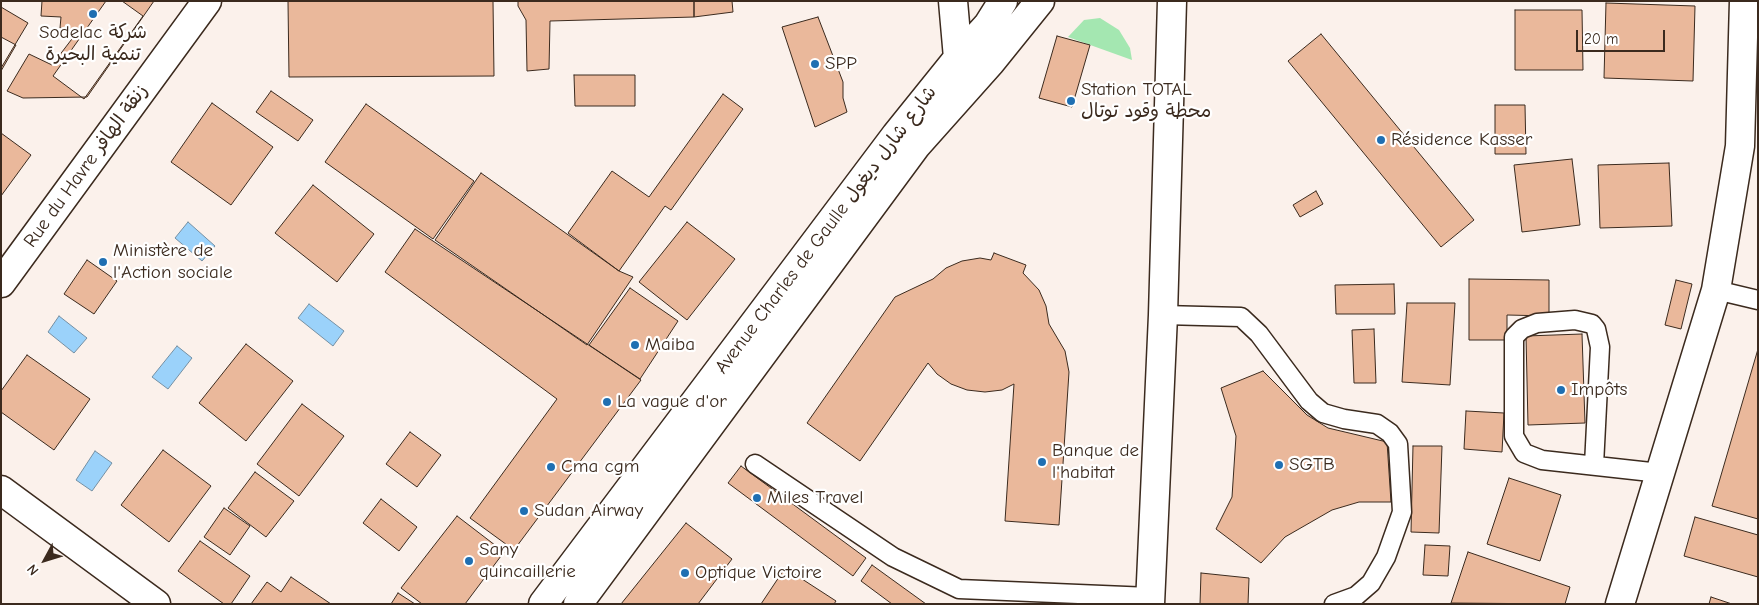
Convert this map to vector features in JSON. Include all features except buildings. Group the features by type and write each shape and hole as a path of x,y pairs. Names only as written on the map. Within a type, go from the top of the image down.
{"main road":[{"name":"Rue du Havre زنقة الهافر","path":"1,283 207,1"},
{"path":"953,1 958,58"},
{"name":"Avenue Charles de Gaulle شارع شارل ديغول","path":"543,604 896,135 958,58 988,25 1003,1"},
{"name":"Avenue Charles de Gaulle شارع شارل ديغول","path":"578,604 916,146 990,63 1040,1"},
{"path":"1150,600 1163,315 1172,1"},
{"path":"1620,604 1716,290 1740,146 1744,1"},
{"path":"1,490 156,604"}],"lane":[{"path":"1716,290 1758,300"},
{"path":"1163,315 1241,317 1259,334 1309,401 1323,412 1344,419 1377,424 1390,433 1398,444 1402,512 1386,557 1371,583 1356,596 1334,604"},
{"path":"1594,465 1600,347 1596,329 1592,324 1575,320 1537,323 1522,329 1514,337 1514,436 1524,453 1542,460 1660,473"},
{"path":"755,464 893,557 959,589 1150,600"}],"green space":[{"path":"1100,18 1119,30 1130,48 1132,60 1068,37 1084,20"}],"water":[{"path":"188,222 215,246 202,261 175,238"},
{"path":"309,304 344,331 333,346 298,318"},
{"path":"59,316 87,338 74,353 48,332"},
{"path":"177,346 192,358 168,389 152,377"},
{"path":"95,451 112,463 92,491 76,480"}],"place":[{"name":"Sodelac شركة تنمية البحيرة","path":"93,14"},
{"name":"SPP","path":"815,64"},
{"name":"Station TOTAL محطة وقود توتال","path":"1071,101"},
{"name":"Résidence Kasser","path":"1381,140"},
{"name":"Ministère de l'Action sociale","path":"103,262"},
{"name":"Maiba","path":"635,345"},
{"name":"Impôts","path":"1561,390"},
{"name":"La vague d'or","path":"607,402"},
{"name":"Banque de l'habitat","path":"1042,462"},
{"name":"SGTB","path":"1279,465"},
{"name":"Cma cgm","path":"551,467"},
{"name":"Miles Travel","path":"757,498"},
{"name":"Sudan Airway","path":"524,511"},
{"name":"Sany quincaillerie","path":"469,561"},
{"name":"Optique Victoire","path":"685,573"}]}
